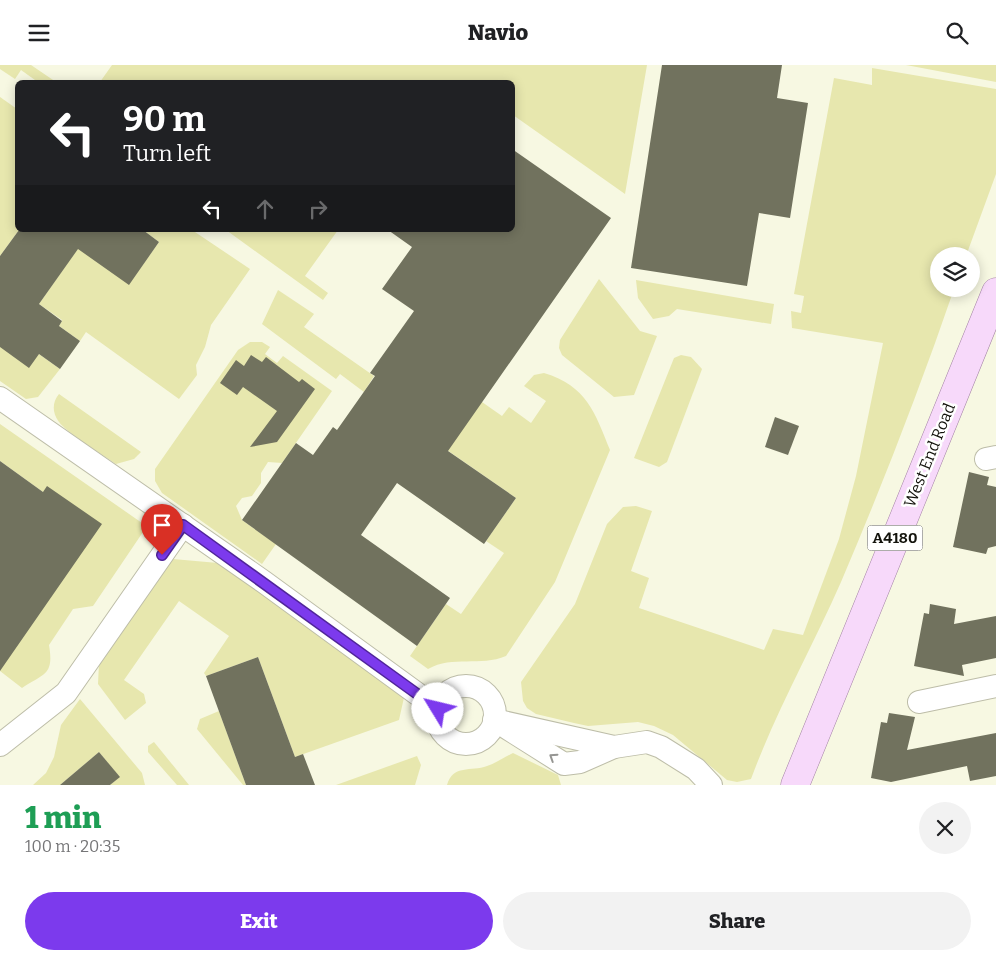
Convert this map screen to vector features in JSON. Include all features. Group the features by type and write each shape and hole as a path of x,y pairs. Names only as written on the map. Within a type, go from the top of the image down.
{"main road":[{"name":"West End Road","path":"795,785 996,291"}],"street":[{"path":"0,398 183,525 438,709"},
{"path":"0,745 66,693 183,525"},
{"path":"919,703 996,686"},
{"path":"472,687 487,696 494,711 494,720 487,735 480,740 464,744 455,742 443,732 437,717 441,701 454,689 472,687"},
{"path":"494,720 614,747 647,742 661,747 696,769 711,785"}],"green space":[{"path":"0,65 31,65 53,80 35,80 21,70 15,79 0,69"},
{"path":"112,65 647,65 625,194 515,116 515,80 101,80"},
{"path":"906,65 996,65 996,82"},
{"path":"872,68 996,89 996,174 969,247 930,247 930,297 951,297 900,437 856,546 830,607 783,704 751,779 737,782 727,780 673,735 654,726 638,722 588,726 536,714 527,708 523,701 521,682 575,604 607,524 623,507 636,506 652,511 631,571 649,578 639,608 764,650 773,629 803,635 839,539 856,476 883,343 792,328 791,311 801,313 804,296 794,294 834,78 872,85"},
{"path":"0,97 15,108 15,232 18,232 0,256"},
{"path":"146,232 195,232 250,269 211,325 205,347 196,365 197,375 179,399 86,332 80,341 59,326 62,320 39,304 78,248 129,284 159,242"},
{"path":"229,232 337,232 305,276 328,293 323,300"},
{"path":"599,279 640,331 657,336 634,395 614,397 562,355 559,348 560,340"},
{"path":"636,280 774,304 771,324 677,309 669,316 653,319 638,298"},
{"path":"278,290 314,314 304,327 374,376 364,392 340,374 336,379 262,324"},
{"path":"250,342 262,342 270,347 265,354 277,363 283,356 332,391 282,463 268,462 261,473 261,483 252,496 242,498 236,506 242,520 276,544 262,564 162,493 155,481 155,469 238,350"},
{"path":"0,347 39,354 60,369 38,397 26,399 0,381"},
{"path":"681,355 691,357 702,369 667,462 659,467 634,458 674,358"},
{"path":"544,373 570,385 580,393 594,413 610,450 555,582 506,656 486,661 447,663 428,669 410,656 446,604 461,614 504,553 486,541 516,498 434,441 482,402 502,416 509,407 531,423 546,401 524,386 534,375"},
{"path":"59,394 141,452 134,459 116,464 77,438 63,427 55,415 54,404"},
{"path":"0,424 142,523 143,532 93,606 73,609 49,645 50,662 46,672 22,688 0,671 43,492 0,461"},
{"path":"173,559 218,563 405,693 399,720 295,757 258,657 206,676 204,673 229,636 179,601 124,680 144,694 146,703 125,720 98,684 99,663"},
{"path":"80,699 142,773 145,785 110,785 119,777 99,752 60,785 33,785 46,773 54,757 61,725"},
{"path":"219,711 246,785 243,785 197,729 200,719"},
{"path":"154,742 189,785 177,785 148,752 148,746"},
{"path":"513,753 558,775 561,785 447,785 450,778 458,771 481,768"},
{"path":"417,756 421,765 415,785 336,785"}],"building":[{"path":"662,65 782,65 777,98 808,103 790,218 759,213 747,286 631,268"},
{"path":"515,151 611,218 448,451 516,498 484,544 397,483 361,535 450,598 417,646 242,520 296,443 313,455 333,427 337,430 375,376 370,373 414,311 382,289 412,247 391,232 515,232"},
{"path":"18,232 146,232 159,242 129,285 78,249 39,304 62,321 59,326 80,341 60,369 39,354 29,368 0,347 0,256"},
{"path":"251,355 262,362 266,357 299,382 302,379 315,389 277,442 250,447 277,411 243,387 237,395 220,383 236,360 244,366"},
{"path":"775,417 799,426 788,455 765,447"},
{"path":"0,461 43,492 47,486 102,524 0,671"},
{"path":"969,472 989,477 987,485 996,487 996,546 988,548 986,554 953,547"},
{"path":"930,604 956,609 954,624 996,616 996,658 962,665 964,676 914,666 924,613 929,614"},
{"path":"258,657 295,757 303,754 315,785 246,785 206,676"},
{"path":"889,713 915,717 907,750 996,733 996,776 970,781 967,766 891,782 871,778 881,722 887,723"},
{"path":"99,752 120,777 110,785 60,785"}],"route":[{"path":"162,555 183,525 438,709"}]}
